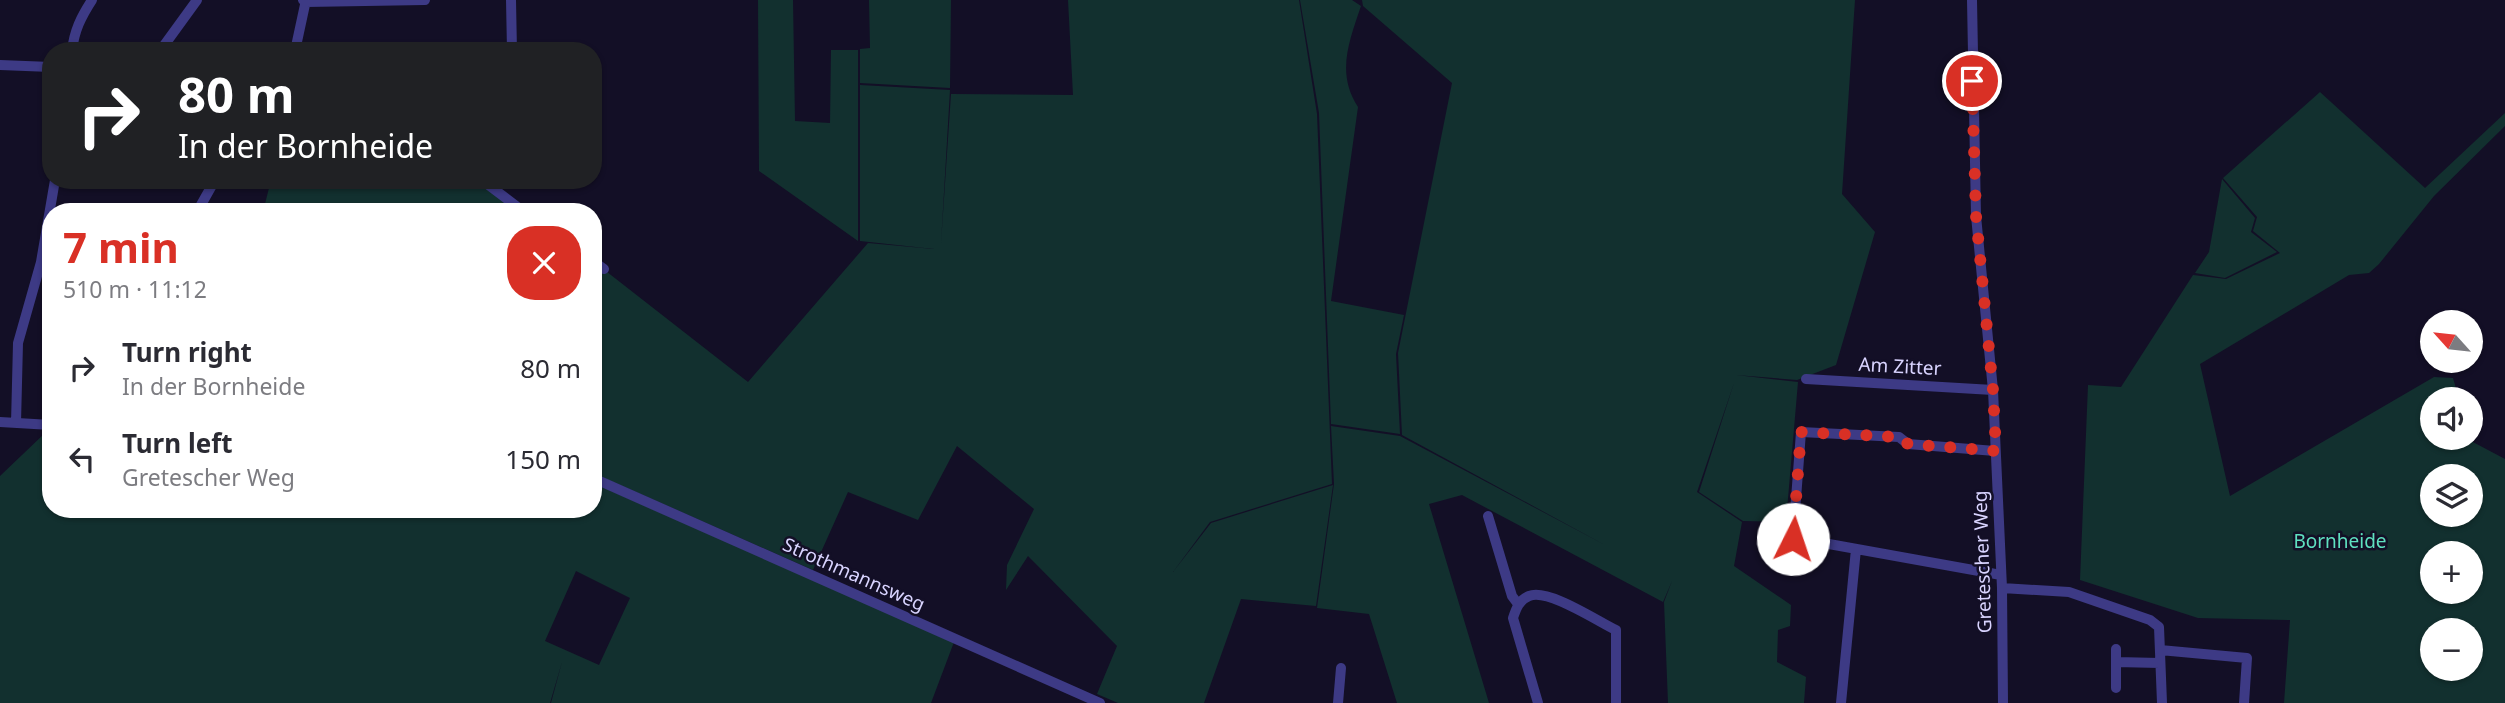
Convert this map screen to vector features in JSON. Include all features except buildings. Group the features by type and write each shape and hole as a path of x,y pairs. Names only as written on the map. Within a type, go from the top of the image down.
{"street":[{"path":"73,42 80,18 92,0"},
{"path":"167,42 197,0"},
{"path":"297,42 305,1 425,0"},
{"path":"512,0 512,42"},
{"name":"Gretescher Weg","path":"1972,0 1976,216 1993,390 2002,588 2003,703"},
{"path":"0,65 42,67"},
{"path":"494,189 512,203"},
{"path":"16,422 18,342 42,256"},
{"name":"Am Zitter","path":"1805,379 1993,390"},
{"path":"0,422 42,424"},
{"path":"1793,539 1801,432 1899,437 1908,444 1996,451"},
{"name":"Strothmannsweg","path":"602,482 1100,703"},
{"path":"1488,516 1512,596 1518,604"},
{"path":"1779,535 2001,575"},
{"path":"1841,703 1856,550"},
{"path":"2002,588 2069,592 2150,620 2159,627 2162,703"},
{"path":"1538,703 1513,618 1518,604 1530,596 1546,595 1616,630 1616,703"},
{"path":"2116,649 2116,688"},
{"path":"2160,650 2247,658 2244,703"},
{"path":"2116,662 2160,663"},
{"path":"1338,703 1341,668"}],"green space":[{"path":"758,0 793,0 795,121 830,123 831,50 858,50 858,241 759,171"},
{"path":"869,0 951,0 950,88 860,83 860,49 870,48"},
{"path":"1068,0 1299,0 1317,114 1332,484 1210,522 1173,572 1211,523 1333,485 1316,606 1241,599 1204,703 1118,703 1097,694 1117,646 1028,556 1006,590 1007,565 1034,509 957,446 918,520 848,492 813,570 602,477 602,268 748,382 868,243 934,249 860,241 860,85 950,90 941,243 951,94 1073,95"},
{"path":"1300,0 1352,0 1361,6 1347,57 1348,82 1358,107 1331,301 1404,315 1396,354 1400,434 1331,424 1319,113"},
{"path":"1362,0 1855,0 1842,194 1875,232 1836,365 1797,380 1736,375 1798,382 1786,522 1743,521 1699,492 1734,383 1697,492 1742,522 1734,566 1791,605 1790,626 1778,630 1777,662 1806,677 1804,703 1668,703 1664,602 1672,581 1663,602 1462,495 1429,504 1489,703 1397,703 1369,614 1317,608 1334,484 1331,426 1400,436 1605,545 1402,435 1398,353 1452,83 1363,6"},
{"name":"Bornheide","path":"2320,92 2425,188 2505,113 2505,126 2434,196 2369,273 2349,275 2200,364 2230,496 2434,377 2453,378 2456,387 2420,387 2420,450 2483,450 2483,447 2505,459 2505,703 2284,703 2290,620 2198,618 2080,580 2088,385 2121,387 2193,275 2226,279 2280,253 2253,231 2257,217 2223,178"},
{"path":"2222,179 2255,218 2251,232 2277,252 2225,278 2195,273 2209,252"},
{"path":"269,189 494,189 512,203 265,203"},
{"path":"42,436 42,518 602,518 602,487 954,642 931,703 551,703 562,662 550,703 0,703 0,476","holes":["576,571 630,598 599,665 545,641"]}],"route":[{"path":"1793,539 1801,432 1899,437 1908,444 1996,451 1993,390 1976,216 1972,81"}]}
